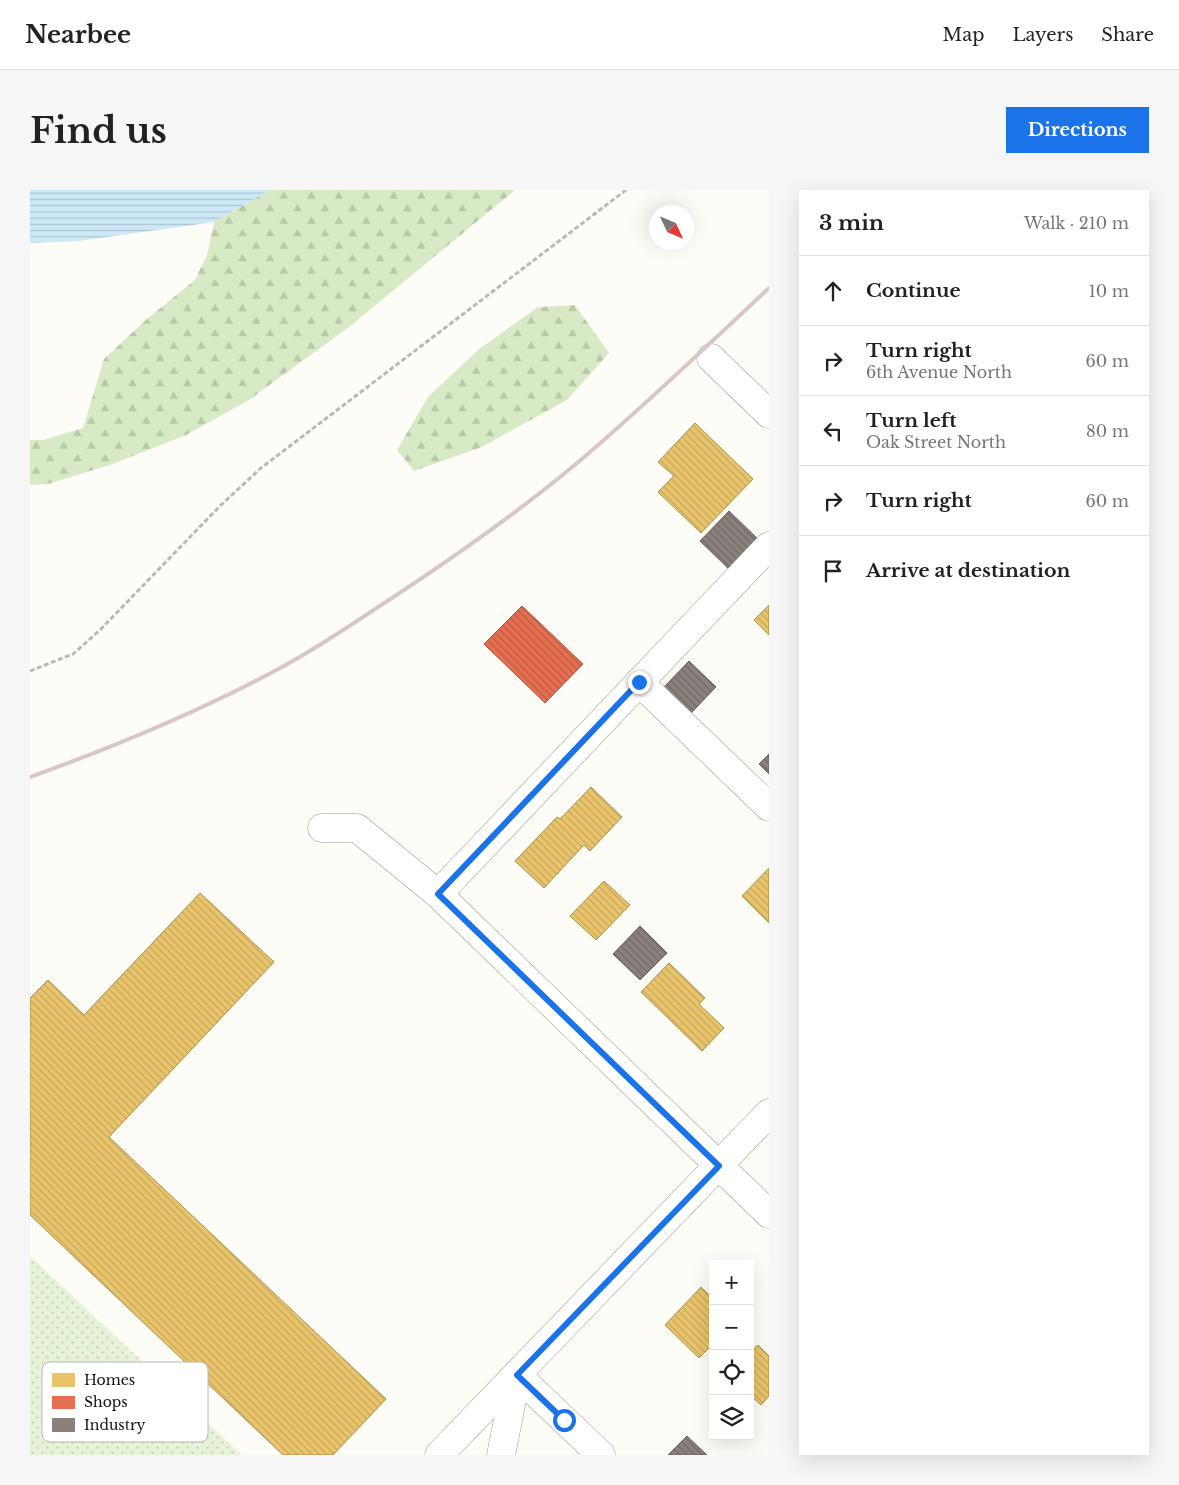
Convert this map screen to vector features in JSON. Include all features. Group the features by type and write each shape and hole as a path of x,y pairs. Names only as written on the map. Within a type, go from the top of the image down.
{"street":[{"path":"711,358 769,414"},
{"path":"438,894 769,546"},
{"path":"639,682 769,807"},
{"path":"322,828 357,828 438,894 769,1214"},
{"path":"439,1455 769,1113"},
{"path":"501,1455 517,1375"},
{"path":"517,1375 602,1455"}],"path":[{"path":"30,671 72,654 100,630 220,506 261,468 626,190"}],"green space":[{"path":"270,190 515,190 349,327 249,400 186,435 110,465 48,484 30,485 30,440 43,440 83,428 104,359 147,319 195,280 207,255 214,222"},
{"path":"575,305 609,353 567,400 482,447 414,471 397,450 428,397 478,350 538,307"},
{"path":"30,1256 143,1362 42,1362 42,1442 208,1442 208,1423 242,1455 30,1455"}],"water":[{"path":"30,190 270,190 214,222 79,241 30,243"}],"building: Homes":[{"path":"695,423 753,479 701,533 658,492 674,476 658,462"},
{"path":"769,605 769,635 754,620"},
{"path":"591,787 622,817 590,851 584,845 544,888 515,861 557,817 560,819"},
{"path":"769,868 769,923 742,896"},
{"path":"604,881 630,905 596,940 570,916"},
{"path":"200,893 274,962 109,1137 386,1399 333,1455 283,1455 208,1384 208,1362 185,1362 30,1215 30,998 48,980 84,1015"},
{"path":"669,963 705,998 699,1004 724,1028 702,1051 641,992"},
{"path":"701,1287 709,1295 709,1348 699,1358 665,1325"},
{"path":"758,1345 769,1356 769,1396 761,1405 754,1399 754,1348"}],"building: Shops":[{"path":"522,606 583,664 545,703 484,644"}],"building: Industry":[{"path":"729,511 760,541 731,571 700,541"},
{"path":"689,661 716,687 690,714 663,688"},
{"path":"769,754 769,774 759,764"},
{"path":"640,926 667,953 640,980 613,954"},
{"path":"687,1436 707,1455 668,1455"}],"railway":[{"path":"30,777 151,730 240,689 333,637 395,596 499,524 549,486 641,407 769,288"}],"route":[{"path":"564,1420 517,1375 719,1166 438,894 639,682"}]}
